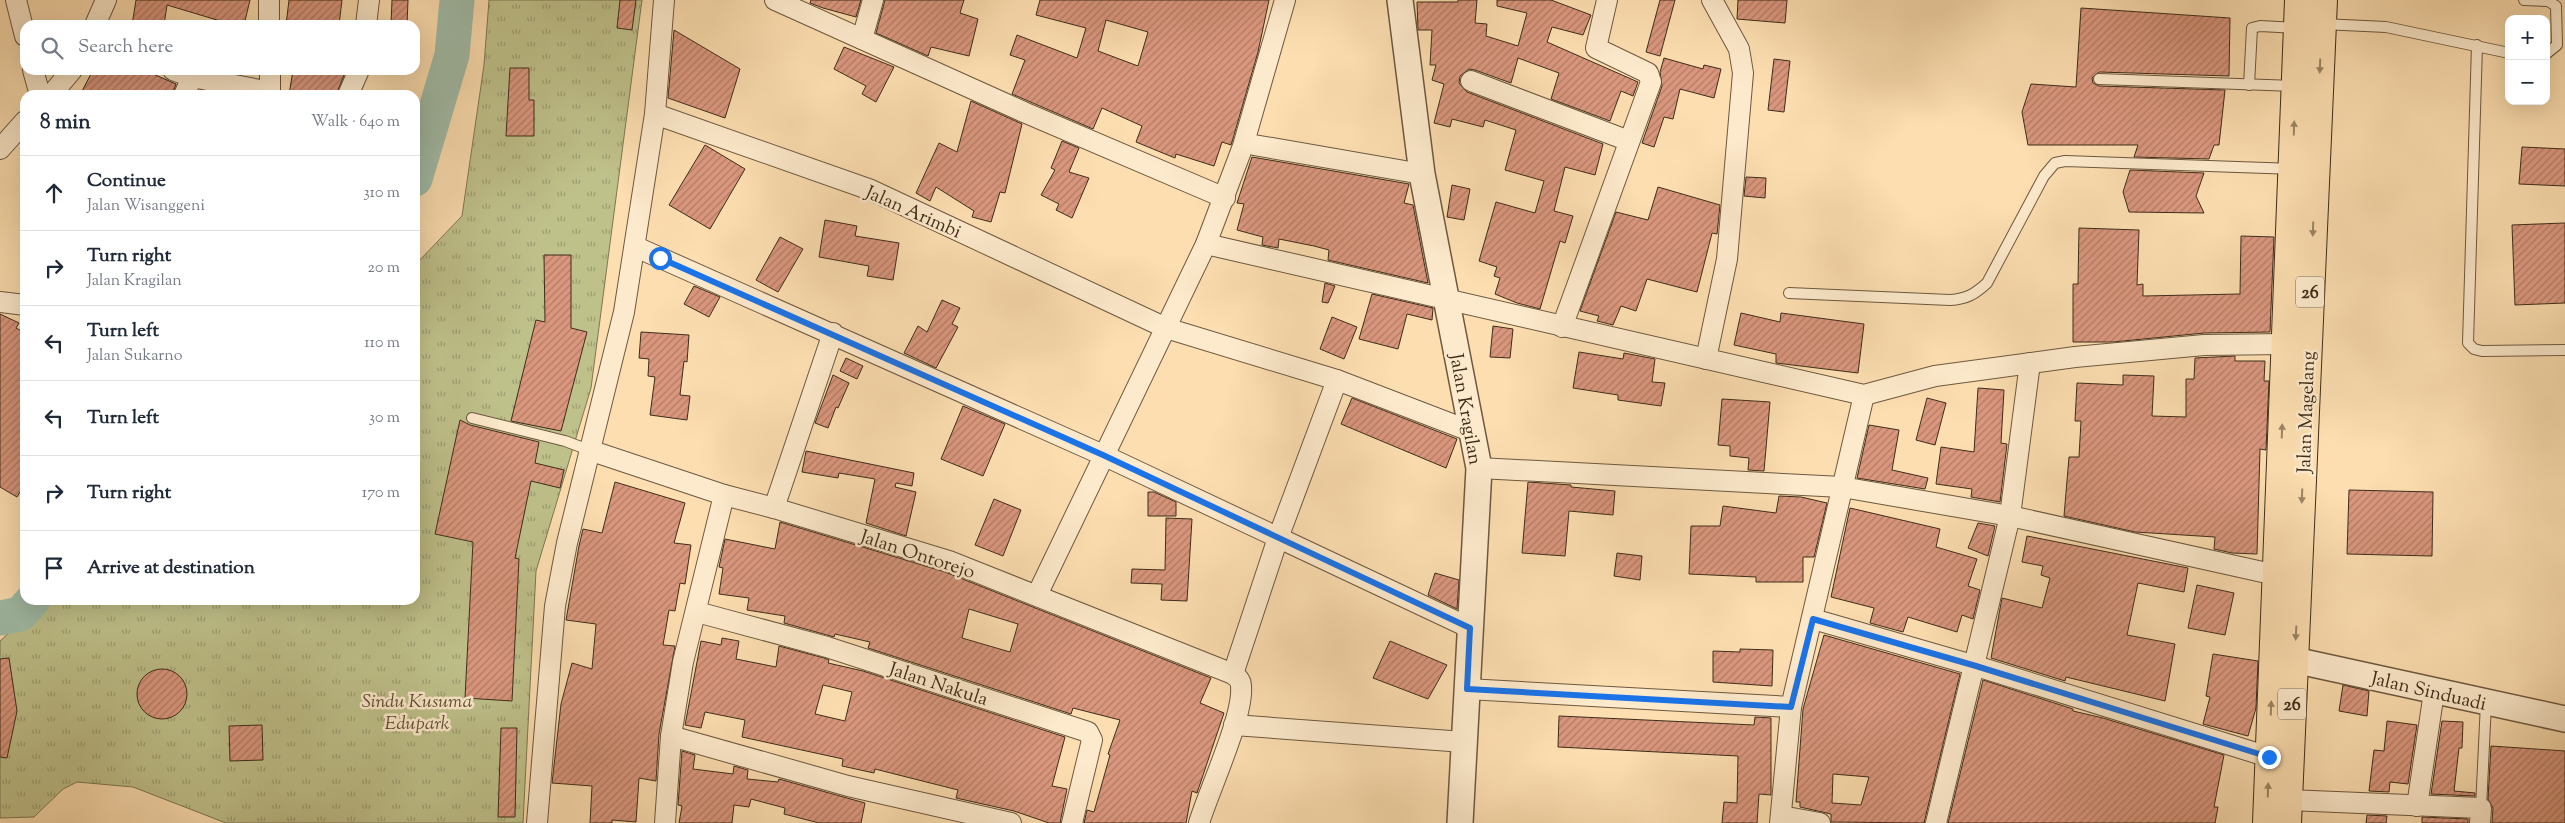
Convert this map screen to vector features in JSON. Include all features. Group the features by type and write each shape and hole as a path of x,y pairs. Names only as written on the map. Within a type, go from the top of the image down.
{"main road":[{"name":"Jalan Magelang","path":"2288,811 2314,17 2299,0"},
{"name":"Jalan Magelang","path":"2267,823 2296,86 2314,17"}],"street":[{"path":"16,0 21,20"},
{"path":"97,20 106,0"},
{"path":"269,0 269,20"},
{"path":"367,20 369,0"},
{"path":"537,823 555,606 589,450 624,312 636,247 655,114 664,0"},
{"path":"775,0 1224,198"},
{"path":"862,40 873,0"},
{"path":"1037,594 1206,244 1243,146 1285,0"},
{"name":"Jalan Kragilan","path":"1400,0 1422,174 1470,431 1479,468 1460,823"},
{"path":"1562,327 1651,77 1648,73 1596,48 1607,0"},
{"path":"1706,359 1726,259 1743,73 1739,49 1712,0"},
{"path":"35,75 39,90"},
{"path":"55,90 68,75"},
{"path":"187,75 252,90"},
{"path":"270,75 270,90"},
{"path":"350,90 356,75"},
{"path":"186,90 192,77"},
{"path":"1471,81 1629,141"},
{"name":"Jalan Arimbi","path":"655,114 871,190 1166,328 1337,380 1470,431"},
{"path":"0,149 20,127"},
{"path":"1254,144 1422,174"},
{"path":"1206,244 1864,395 1935,376 2030,363 2204,345 2285,344"},
{"path":"636,247 833,333 1103,455 1470,628"},
{"path":"0,302 20,305"},
{"path":"774,508 833,333"},
{"path":"1936,823 1976,666 2010,516 2030,363"},
{"path":"1199,823 1234,725 1242,688 1236,676 1278,538 1337,380"},
{"path":"1820,823 1781,819 1791,707 1864,395"},
{"name":"Jalan Ontorejo","path":"589,450 724,495 774,508 949,561 1037,594 1236,676"},
{"path":"1479,468 1842,487 2010,516 2276,576"},
{"path":"665,823 671,736 683,662 697,612 724,495"},
{"name":"Jalan Nakula","path":"697,612 827,646 1088,732 1092,740 1072,823"},
{"path":"1813,619 1976,666 2269,757"},
{"name":"Jalan Sinduadi","path":"2294,660 2565,719"},
{"path":"1467,689 1791,707"},
{"path":"2416,806 2434,692"},
{"path":"1234,725 1464,742"},
{"path":"671,736 848,786 1011,823"},
{"path":"2288,811 2416,806 2481,815"}],"lane":[{"path":"2524,0 2548,1 2556,6 2557,45 2550,51"},
{"path":"2249,85 2252,28 2314,17 2386,27 2477,44 2505,52"},
{"path":"2477,44 2468,343 2474,349 2482,351 2565,350"},
{"path":"2099,80 2296,86"},
{"path":"1789,293 1950,300 1963,299 1975,294 1987,283 2044,176 2055,163 2094,162 2292,169"},
{"path":"472,418 565,441 589,450"},
{"path":"2481,815 2486,703"}],"green space":[{"name":"Sindu Kusuma Edupark","path":"489,0 642,0 591,388 536,571 523,823 226,823 133,787 77,782 63,789 34,817 0,818 0,641 40,605 420,605 420,260 462,216 484,65"}],"building":[{"path":"136,0 250,0 245,20 217,20 167,5 165,20 133,20"},
{"path":"289,0 342,0 340,20 287,20"},
{"path":"392,0 408,0 407,20 391,20"},
{"path":"620,0 636,0 632,30 617,28"},
{"path":"811,0 861,0 856,17 823,8 810,3"},
{"path":"885,0 964,0 960,13 978,19 969,56 931,47 928,56 876,33"},
{"path":"1040,0 1269,0 1258,52 1231,145 1222,142 1214,166 1176,154 1175,158 1136,142 1142,126 1102,108 1093,129 1012,94 1025,60 1010,55 1017,35 1077,58 1086,28 1036,15","holes":["1106,20 1148,32 1138,66 1098,51"]},
{"path":"1458,0 1477,0 1475,23 1487,24 1486,36 1518,46 1527,13 1497,6 1497,0 1551,0 1591,15 1583,35 1552,27 1547,42 1638,82 1633,96 1621,91 1610,121 1551,99 1559,73 1518,58 1511,83 1469,69 1460,76 1459,83 1467,92 1603,144 1595,175 1565,167 1554,211 1573,216 1565,243 1560,241 1540,309 1517,303 1495,294 1500,278 1494,276 1497,267 1479,261 1496,202 1535,213 1544,181 1505,170 1516,130 1485,120 1483,127 1452,119 1450,127 1434,123 1444,84 1432,80 1436,65 1430,65 1432,30 1418,30 1417,2 1458,2"},
{"path":"1660,0 1675,0 1660,56 1646,52"},
{"path":"1738,0 1787,0 1785,23 1737,19"},
{"path":"2081,8 2230,18 2229,76 2099,72 2092,78 2093,83 2099,86 2225,90 2219,145 2214,145 2209,159 2134,157 2138,145 2028,145 2022,112 2031,84 2076,87"},
{"path":"674,30 740,69 725,118 668,98"},
{"path":"844,47 894,67 876,102 862,94 866,86 834,69"},
{"path":"1664,58 1703,69 1704,65 1721,69 1714,98 1680,89 1673,119 1664,117 1654,147 1642,143 1662,86 1660,72"},
{"path":"1774,59 1790,61 1784,112 1768,110"},
{"path":"510,68 529,68 529,100 534,100 534,136 506,136"},
{"path":"90,75 155,75 176,84 174,90 83,90"},
{"path":"292,75 344,75 338,90 290,90"},
{"path":"971,101 1022,124 1005,193 1000,192 991,222 972,217 974,211 936,187 930,201 916,193 939,143 957,152"},
{"path":"1062,141 1079,148 1069,172 1089,178 1072,218 1056,210 1059,204 1041,195 1055,170 1051,168"},
{"path":"705,145 745,169 710,229 669,205"},
{"path":"2522,147 2565,149 2565,186 2519,184"},
{"path":"1252,157 1409,184 1404,203 1413,205 1428,283 1328,260 1329,250 1314,246 1279,239 1278,248 1262,245 1263,237 1237,230 1244,204 1237,203"},
{"path":"2130,170 2204,173 2196,196 2204,213 2129,212 2123,192"},
{"path":"1746,177 1766,178 1765,198 1744,196"},
{"path":"1452,185 1470,189 1464,220 1447,217"},
{"path":"1658,187 1720,205 1717,234 1712,233 1697,292 1647,279 1636,311 1621,306 1613,325 1597,321 1599,316 1580,311 1616,212 1648,220"},
{"path":"825,220 857,226 855,236 899,243 893,280 867,276 869,266 819,257"},
{"path":"2565,223 2565,303 2515,305 2512,225"},
{"path":"2079,228 2139,230 2137,285 2143,284 2143,296 2240,294 2241,236 2274,237 2270,332 2204,333 2113,342 2073,342 2073,284 2078,284"},
{"path":"780,237 803,249 778,292 756,280"},
{"path":"544,255 571,255 571,328 587,332 561,431 511,421 536,320 545,322"},
{"path":"1325,283 1335,286 1328,303 1322,302"},
{"path":"694,286 720,297 709,317 684,304"},
{"path":"1372,294 1433,308 1432,320 1407,314 1398,349 1359,339"},
{"path":"942,300 960,308 952,324 958,327 936,368 904,353 918,326 927,332"},
{"path":"1741,313 1780,322 1781,313 1864,324 1858,373 1776,363 1776,354 1734,345"},
{"path":"0,314 19,323 16,328 20,330 20,492 17,497 0,487"},
{"path":"1332,317 1357,327 1344,359 1320,349"},
{"path":"1493,326 1513,329 1510,358 1490,357"},
{"path":"641,332 689,335 687,362 684,361 680,395 690,396 687,420 650,415 655,377 648,376 649,359 639,358"},
{"path":"1579,352 1623,359 1624,353 1655,359 1652,382 1665,383 1661,406 1618,400 1618,395 1573,388"},
{"path":"2235,356 2235,361 2265,361 2264,381 2269,381 2266,450 2260,449 2257,554 2232,553 2214,549 2215,537 2135,532 2064,516 2069,457 2079,457 2081,421 2075,421 2077,383 2123,385 2123,375 2154,376 2152,416 2186,417 2186,379 2194,379 2195,358"},
{"path":"846,358 863,366 857,379 840,371"},
{"path":"833,375 849,383 838,408 836,407 828,428 815,423"},
{"path":"1978,388 2004,390 2001,443 2007,444 2000,502 1971,497 1972,489 1936,484 1941,447 1974,452"},
{"path":"1352,398 1457,439 1446,468 1341,424"},
{"path":"1927,398 1946,403 1935,445 1916,440"},
{"path":"1722,399 1770,402 1764,471 1748,470 1749,458 1730,456 1730,446 1718,445"},
{"path":"963,406 1005,424 983,476 941,459"},
{"path":"460,420 470,425 539,442 535,463 564,470 560,488 531,481 515,558 519,559 512,701 465,698 473,542 435,534"},
{"path":"1869,425 1899,430 1892,470 1928,478 1925,489 1857,478"},
{"path":"806,451 914,473 912,486 896,483 895,487 916,492 906,536 866,523 875,479 839,473 838,478 802,472"},
{"path":"615,482 685,503 674,543 691,545 685,584 680,583 675,611 669,610 663,645 675,646 659,734 656,781 639,778 636,822 612,820 612,823 590,823 592,786 552,783 561,704 572,663 592,669 596,624 566,620 579,546 583,529 602,533"},
{"path":"1528,482 1615,491 1613,515 1569,511 1565,556 1522,553"},
{"path":"2349,490 2433,492 2432,556 2347,554"},
{"path":"1148,492 1154,492 1176,502 1176,516 1148,516"},
{"path":"1779,496 1801,497 1827,503 1814,557 1803,557 1803,582 1756,582 1756,577 1689,574 1691,526 1720,526 1723,506 1776,513"},
{"path":"994,499 1021,510 1003,556 975,545"},
{"path":"1850,508 1940,529 1936,547 1977,559 1968,586 1980,590 1973,619 1962,615 1957,632 1908,617 1903,632 1870,623 1874,608 1831,597"},
{"path":"1166,518 1192,519 1187,601 1161,600 1162,584 1131,583 1132,569 1165,570"},
{"path":"780,522 945,572 1211,678 1200,703 1224,713 1197,793 1192,791 1186,823 1084,823 1087,810 1094,812 1110,755 1108,754 1120,720 1073,708 1071,714 868,648 870,642 835,634 834,637 784,623 785,616 747,610 749,598 719,594 723,568 719,567 725,539 775,549","holes":["969,609 1018,624 1010,652 962,638"]},
{"path":"1978,523 1995,526 1988,556 1968,548"},
{"path":"2027,536 2188,568 2184,592 2138,583 2127,635 2175,644 2165,701 2066,677 2065,681 1991,658 2002,598 2042,608 2050,578 2041,575 2043,566 2022,562"},
{"path":"1617,553 1642,556 1640,580 1614,576"},
{"path":"1435,573 1459,580 1457,609 1428,595"},
{"path":"2197,585 2234,593 2225,635 2188,628"},
{"path":"1824,635 1960,674 1924,823 1831,822 1831,814 1800,807 1800,802 1796,802 1803,709","holes":["1833,774 1869,777 1861,805 1832,803"]},
{"path":"722,638 739,641 736,659 776,667 779,646 824,658 829,660 828,663 863,671 1065,737 1052,786 1067,789 1060,823 1049,823 1014,811 956,798 958,790 875,769 874,773 842,766 843,759 742,737 745,720 705,712 701,728 685,725 701,641 721,645","holes":["823,685 852,692 845,721 815,714"]},
{"path":"1390,641 1447,665 1428,699 1373,678"},
{"path":"1740,649 1773,650 1772,686 1713,682 1713,651 1740,652"},
{"path":"2213,654 2258,661 2256,708 2248,736 2203,724 2210,697 2206,696"},
{"path":"9,658 17,711 7,758 0,757 0,659"},
{"path":"162,669 176,673 183,680 187,694 183,708 176,715 162,719 148,715 141,708 137,694 141,680 148,673"},
{"path":"1983,680 2073,709 2073,711 2103,718 2224,755 2214,807 2218,807 2215,823 1948,823"},
{"path":"2343,685 2369,691 2367,716 2339,711"},
{"path":"1559,716 1754,725 1755,717 1771,718 1771,795 1759,794 1757,823 1722,823 1724,802 1737,803 1738,756 1558,747"},
{"path":"2387,721 2417,725 2408,784 2390,782 2389,792 2369,791 2374,750 2384,751"},
{"path":"2442,721 2463,722 2462,748 2459,748 2454,791 2475,793 2475,796 2431,794"},
{"path":"262,725 263,760 230,761 229,726"},
{"path":"501,728 517,728 515,817 498,817"},
{"path":"2491,746 2565,751 2565,823 2492,823 2493,808 2488,799"},
{"path":"682,751 695,755 693,769 733,774 734,766 748,770 747,779 778,782 779,779 865,803 861,823 819,823 784,814 785,808 751,799 749,807 734,805 732,823 679,823 682,806 678,805"},
{"path":"2367,815 2387,816 2386,823 2366,823"},
{"path":"2422,817 2468,819 2468,823 2422,823"}],"waterway":[{"path":"420,162 452,55 457,0"},
{"path":"0,618 20,614 28,605"}],"route":[{"path":"660,258 833,333 1103,455 1470,628 1467,689 1791,707 1813,619 1976,666 2269,757"}]}
